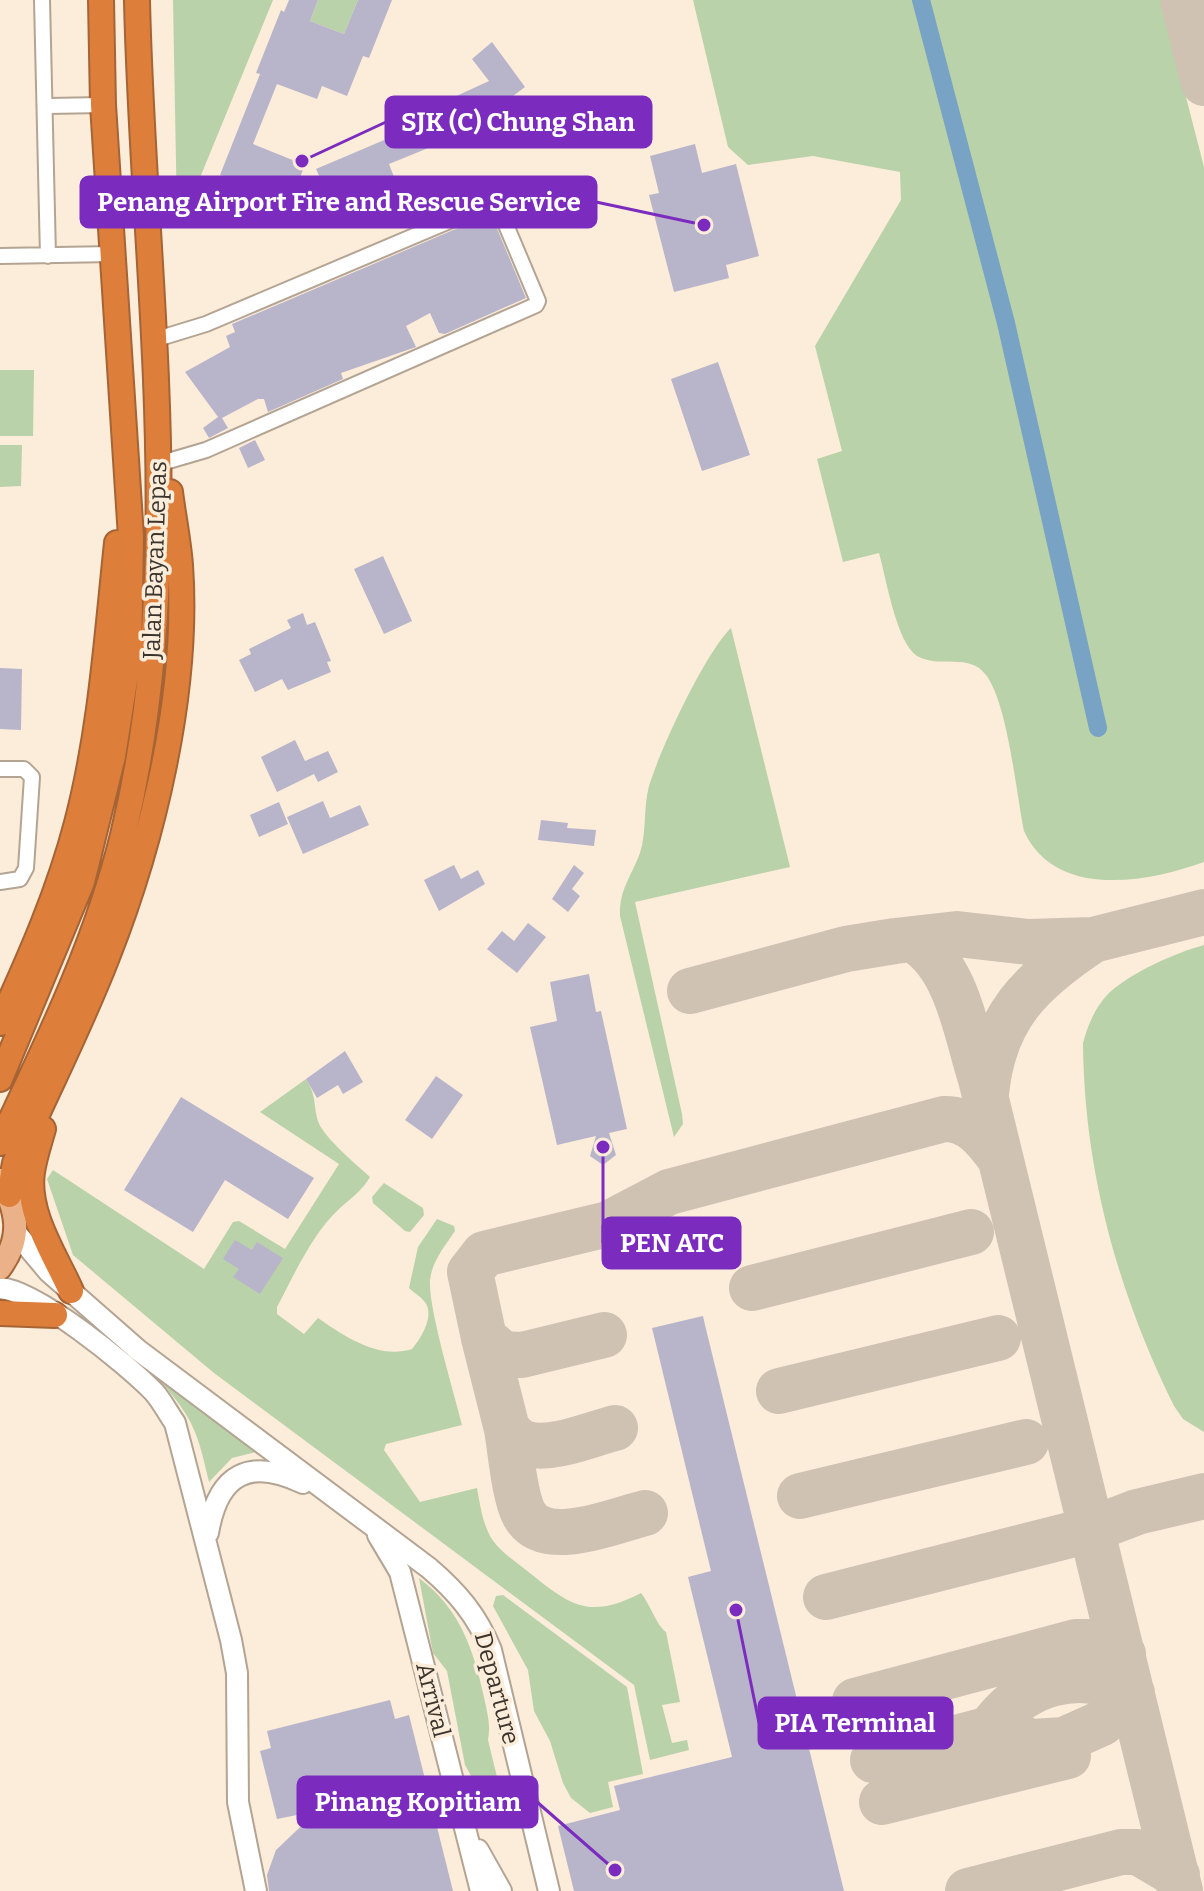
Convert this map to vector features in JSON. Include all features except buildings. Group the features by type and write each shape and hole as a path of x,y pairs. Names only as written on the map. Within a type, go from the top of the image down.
{"highway":[{"name":"Jalan Bayan Lepas","path":"0,1079 82,882 113,756 129,655 131,537 103,105 101,0"},
{"name":"Jalan Bayan Lepas","path":"0,1143 87,947 108,889 139,761 158,620 161,430 140,114 137,0"},
{"path":"4,1187 107,957 146,838 172,709 178,655 180,565 161,430"},
{"path":"0,1023 36,944 77,824 100,706 125,461"},
{"path":"57,1073 32,1172 31,1194 36,1214 71,1291"},
{"path":"0,1313 55,1315"}],"main road":[{"path":"0,1268 17,1234 17,1218 4,1187"}],"street":[{"path":"42,0 48,106 48,256"},
{"path":"48,106 103,105"},
{"path":"157,339 206,324 492,203 500,211 538,301 536,305 206,450 165,462"},
{"path":"0,256 113,254"},
{"path":"0,769 24,769 32,777 26,868 20,879 0,882"},
{"path":"17,1234 49,1272 138,1350 340,1501"},
{"path":"0,1288 28,1297 126,1365 157,1395 175,1423 221,1592 237,1673 238,1802 256,1891"},
{"path":"207,1541 212,1510 221,1491 237,1477 257,1469 274,1470 340,1501"},
{"name":"Departure","path":"340,1501 374,1527 407,1564 453,1588 479,1621 491,1650 549,1891"},
{"name":"Arrival","path":"407,1564 481,1891"},
{"name":"Arrival","path":"466,1829 501,1891"}],"green space":[{"path":"173,0 273,0 183,219 177,217"},
{"path":"318,0 358,0 344,34 310,21"},
{"path":"693,0 1161,0 1204,167 1204,862 1156,876 1104,880 1079,876 1057,867 1038,853 1024,831 1006,727 994,688 986,675 971,664 926,660 910,649 898,624 879,553 843,562 817,459 842,451 815,346 901,200 900,172 813,156 748,165 728,147"},
{"path":"0,370 34,370 33,436 0,436"},
{"path":"0,445 22,445 21,486 0,487"},
{"path":"731,628 790,867 635,902 682,1114 683,1124 674,1137 620,907 640,853 647,795 655,770 697,679 720,640"},
{"path":"1204,945 1204,1432 1183,1419 1174,1406 1136,1319 1121,1275 1097,1184 1085,1090 1083,1043 1096,1010 1118,985 1154,964"},
{"path":"306,1079 321,1128 370,1177 329,1219 312,1243 277,1307 277,1314 304,1334 318,1318 350,1339 375,1349 400,1352 412,1349 428,1319 424,1301 409,1288 418,1247 437,1219 454,1226 455,1231 433,1266 430,1293 462,1425 386,1444 384,1450 420,1502 477,1488 483,1518 493,1541 511,1559 567,1600 592,1607 606,1606 641,1593 666,1632 680,1702 662,1705 672,1743 687,1740 689,1750 650,1760 634,1685 214,1373 73,1255 47,1179 53,1170 204,1269 233,1222 239,1221 285,1249 339,1164 260,1112"},
{"path":"384,1183 423,1208 424,1215 410,1232 373,1203 372,1197"},
{"path":"163,1378 260,1451 232,1458 209,1482 193,1428 181,1406 161,1382"},
{"path":"419,1578 455,1616 475,1662 489,1724 488,1740 507,1818 474,1781 465,1765 447,1671 433,1653"},
{"path":"503,1595 627,1687 643,1774 608,1782 613,1807 590,1813 571,1798 563,1783 550,1741 534,1711 528,1670 493,1606 496,1596"}],"waterway":[{"path":"921,0 1006,323 1098,728"}],"taxiway":[{"path":"1183,0 1204,83"},
{"path":"690,991 846,949 895,941 957,934 1029,942 1093,940 1204,912"},
{"path":"914,940 929,952 951,984 981,1079 1180,1891"},
{"path":"986,1094 997,1043 1019,1004 1051,971 1093,940"},
{"path":"484,1338 470,1272 484,1254 608,1224 669,1192 944,1119 969,1126 983,1137 1000,1158"},
{"path":"752,1288 971,1232"},
{"path":"604,1335 522,1355 503,1354 484,1338 507,1429 518,1440 537,1446 548,1445 615,1428"},
{"path":"779,1391 998,1338"},
{"path":"507,1429 518,1496 524,1514 534,1525 547,1531 563,1532 598,1527 645,1513"},
{"path":"800,1496 1026,1442"},
{"path":"826,1597 1090,1530 1137,1512 1204,1496"},
{"path":"855,1701 1076,1642 1103,1642 1123,1654"},
{"path":"873,1760 990,1729 1033,1742 1064,1740 1102,1723 1132,1693 1092,1681 1054,1683 1019,1699 990,1729"},
{"path":"882,1802 1068,1756"},
{"path":"968,1891 1121,1852 1138,1852 1177,1875"}],"place":[{"name":"SJK (C) Chung Shan","path":"302,161"},
{"name":"Penang Airport Fire and Rescue Service","path":"704,225"},
{"name":"PEN ATC","path":"603,1147"},
{"name":"PIA Terminal","path":"736,1610"},
{"name":"Pinang Kopitiam","path":"615,1870"}]}
